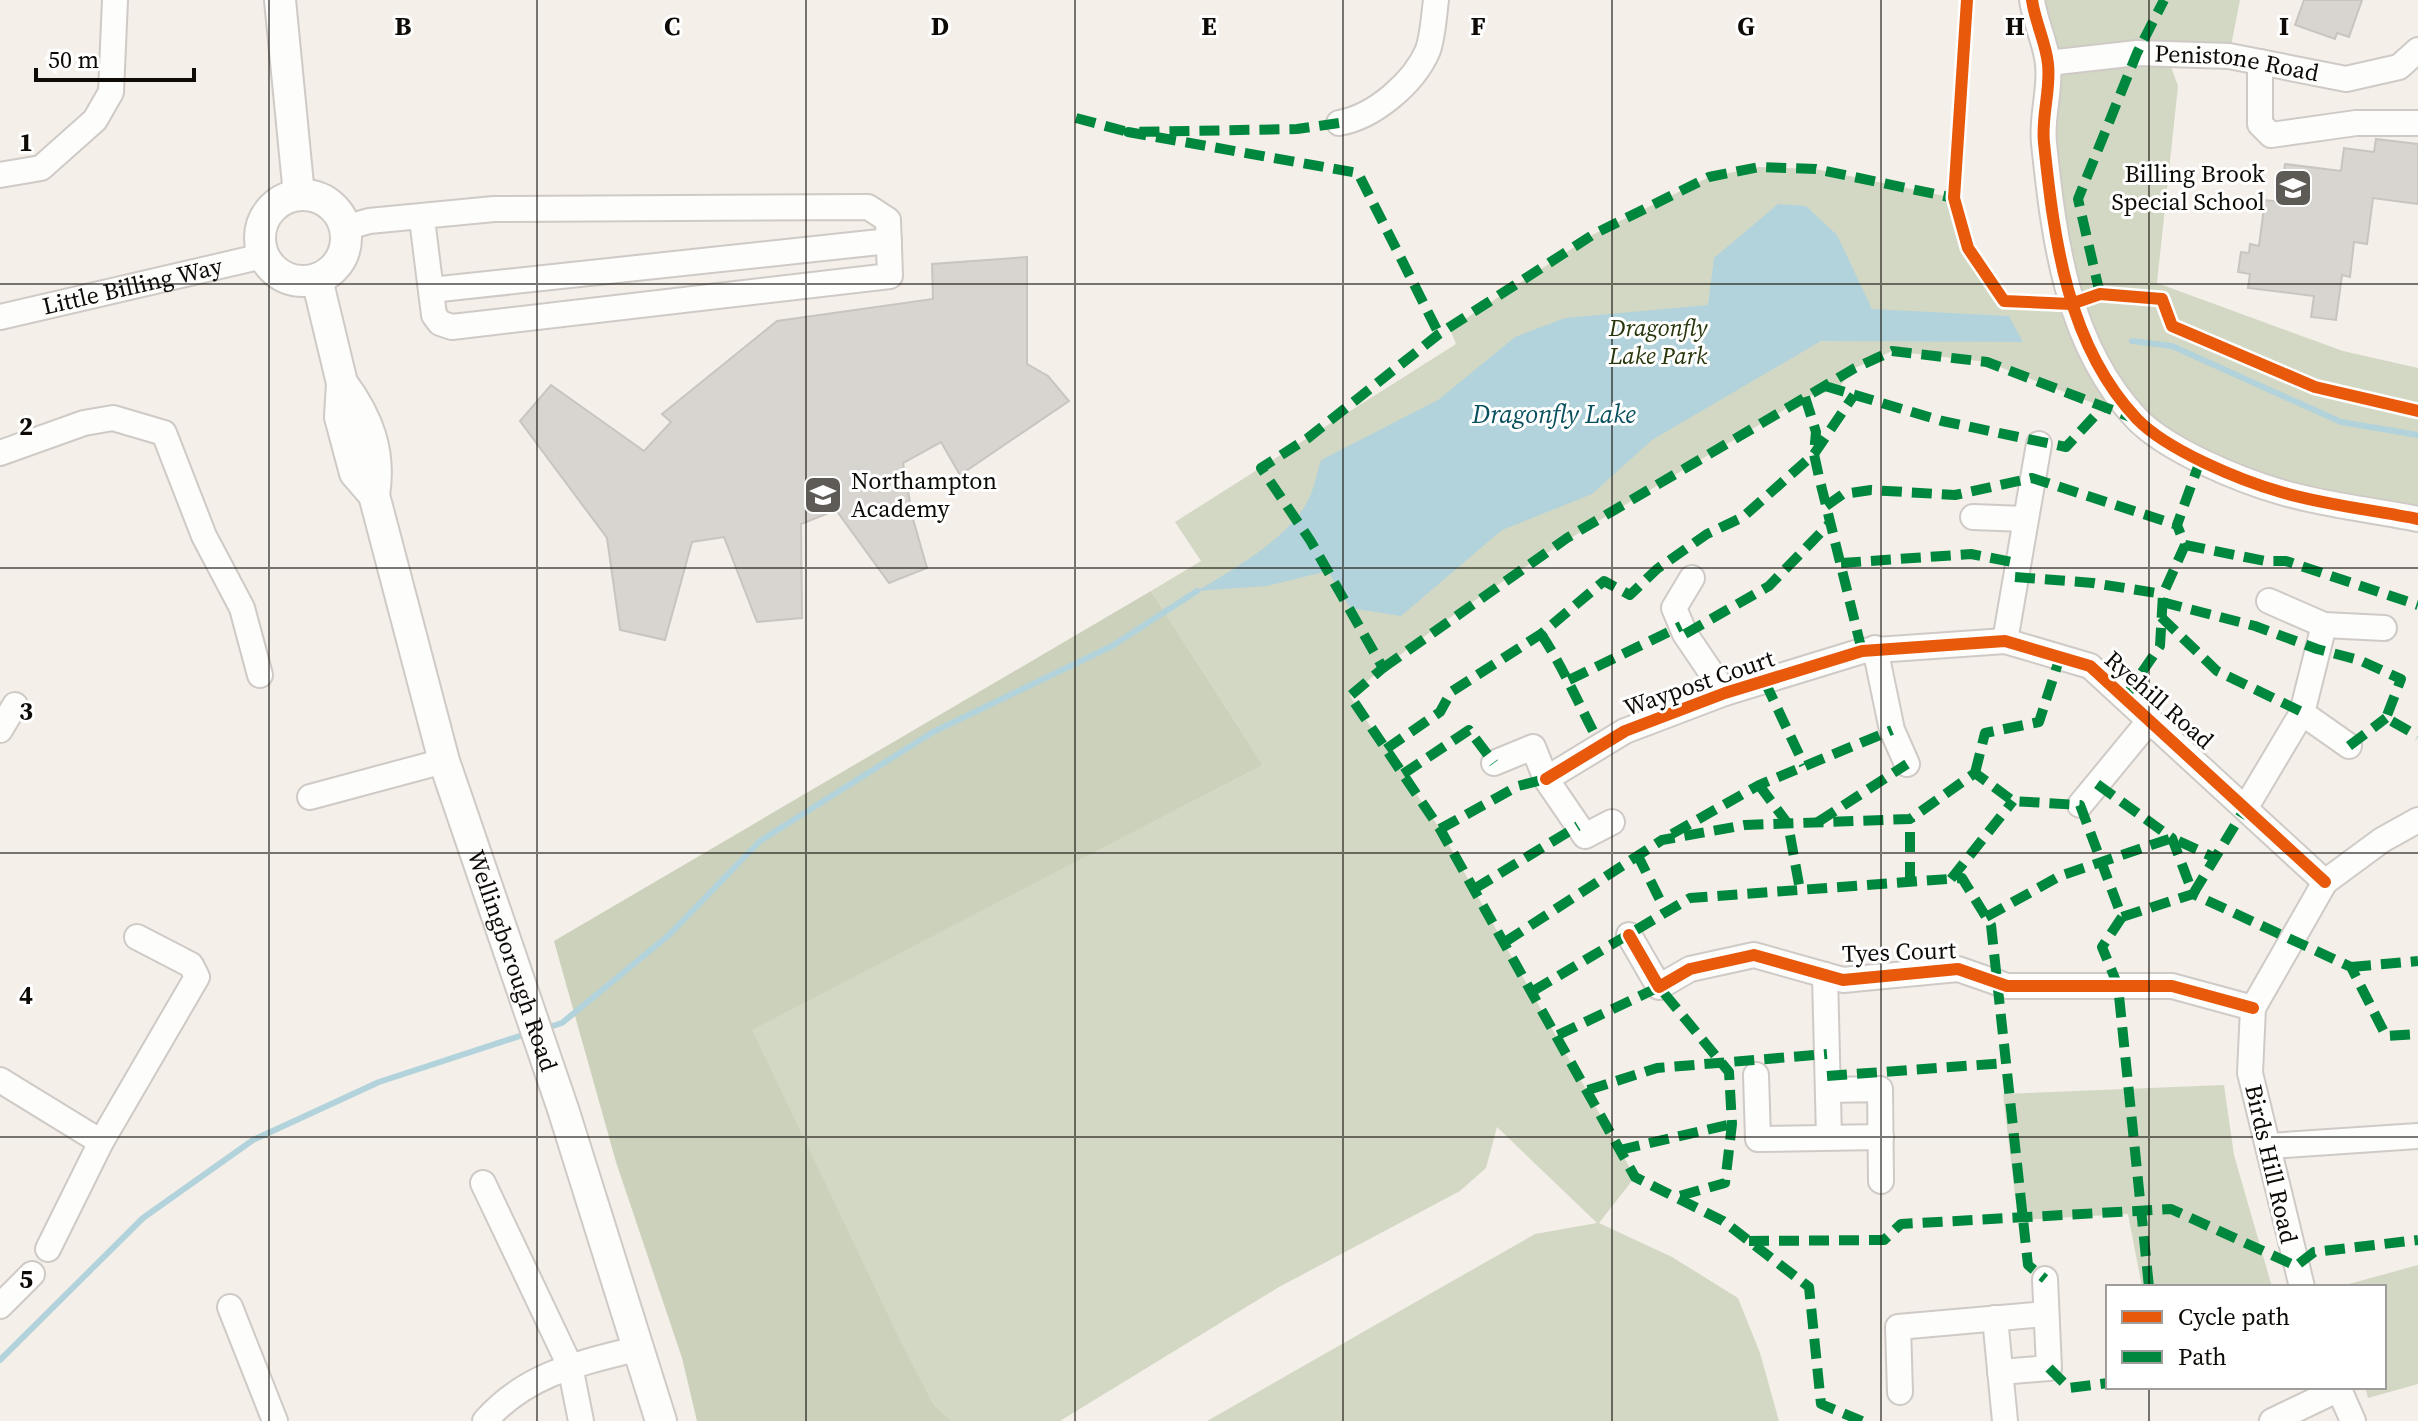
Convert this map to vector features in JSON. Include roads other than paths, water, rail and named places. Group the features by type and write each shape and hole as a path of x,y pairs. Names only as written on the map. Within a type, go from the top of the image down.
{"main road":[{"path":"280,0 299,195"},
{"path":"299,195 314,196 328,203 339,214 346,241 338,264 317,279 301,282 286,278 272,269 263,256 260,229 265,216 285,199 299,195"},
{"name":"Wellingborough Road","path":"317,279 342,383 340,417 355,473 374,495 444,761 640,1348 661,1421"}],"street":[{"path":"0,175 41,168 95,120 111,92 115,0"},
{"path":"1339,123 1355,120 1399,90 1428,50 1436,0"},
{"path":"2032,0 2048,63 2043,139 2060,256 2071,304 2089,353 2138,420 2200,461 2282,492 2418,519"},
{"name":"Penistone Road","path":"2048,63 2137,53 2229,56 2346,79 2399,67 2418,50"},
{"path":"2260,62 2260,124 2271,135 2356,123 2418,123"},
{"path":"345,228 369,221 422,219 494,209 868,207 888,220 890,276 452,327 440,323 434,315 422,219"},
{"path":"431,290 889,241"},
{"name":"Little Billing Way","path":"0,317 263,256"},
{"path":"0,453 84,423 113,418 164,433 204,536 234,589 260,675"},
{"path":"2005,641 2039,444"},
{"path":"1973,517 2024,519"},
{"path":"1692,578 1674,608 1685,634 1725,693"},
{"path":"2269,601 2324,625 2384,628"},
{"path":"2246,807 2302,713 2324,625"},
{"name":"Ryehill Road","path":"1875,648 2005,641 2090,666 2325,882"},
{"path":"1875,648 1892,730 1907,764"},
{"name":"Waypost Court","path":"1546,779 1625,731 1725,693 1875,648"},
{"path":"0,730 15,705"},
{"path":"2302,713 2349,746"},
{"path":"2080,805 2150,720"},
{"path":"1494,763 1533,747 1546,779 1585,836 1612,822"},
{"path":"310,797 444,761"},
{"name":"Birds Hill Road","path":"2302,1285 2250,1073 2253,1008 2325,882 2382,840 2418,820"},
{"name":"Tyes Court","path":"1629,935 1659,987 1690,969 1754,955 1843,980 1958,969 2007,986 2172,986 2253,1008"},
{"path":"48,1249 101,1142 197,977 191,965 137,937"},
{"name":"Tyes Court","path":"1825,975 1829,1137"},
{"path":"1756,1075 1758,1139 1881,1137"},
{"path":"0,1080 101,1142"},
{"path":"1828,1090 1880,1089 1881,1181"},
{"path":"2269,1146 2418,1136"},
{"path":"483,1183 570,1366 581,1421"},
{"path":"0,1306 32,1274"},
{"path":"2000,1372 2049,1368 2045,1279"},
{"path":"230,1307 275,1421"},
{"path":"1900,1392 1898,1327 2045,1314"},
{"path":"1995,1318 2005,1421"},
{"path":"485,1421 515,1392 541,1376 640,1348"},
{"path":"2272,1421 2336,1389"},
{"path":"2338,1389 2353,1421"}],"water":[{"name":"Dragonfly Lake","path":"1778,204 1806,206 1837,235 1872,309 2009,316 2023,342 1821,341 1652,440 1592,494 1502,530 1401,616 1350,608 1328,571 1267,586 1197,591 1261,550 1291,524 1310,496 1321,460 1438,400 1515,337 1565,318 1708,305 1714,258"}],"waterway":[{"path":"2132,341 2172,346 2341,422 2418,435"},
{"path":"543,1029 562,1023 669,935 760,841 933,732 1112,646 1197,591"},
{"path":"0,1360 143,1218 253,1140 379,1082 529,1033"}],"place":[{"name":"Billing Brook Special School","path":"2293,188"},
{"name":"Northampton Academy","path":"823,495"}],"park label":[{"name":"Dragonfly Lake Park","path":"1658,342"}]}
